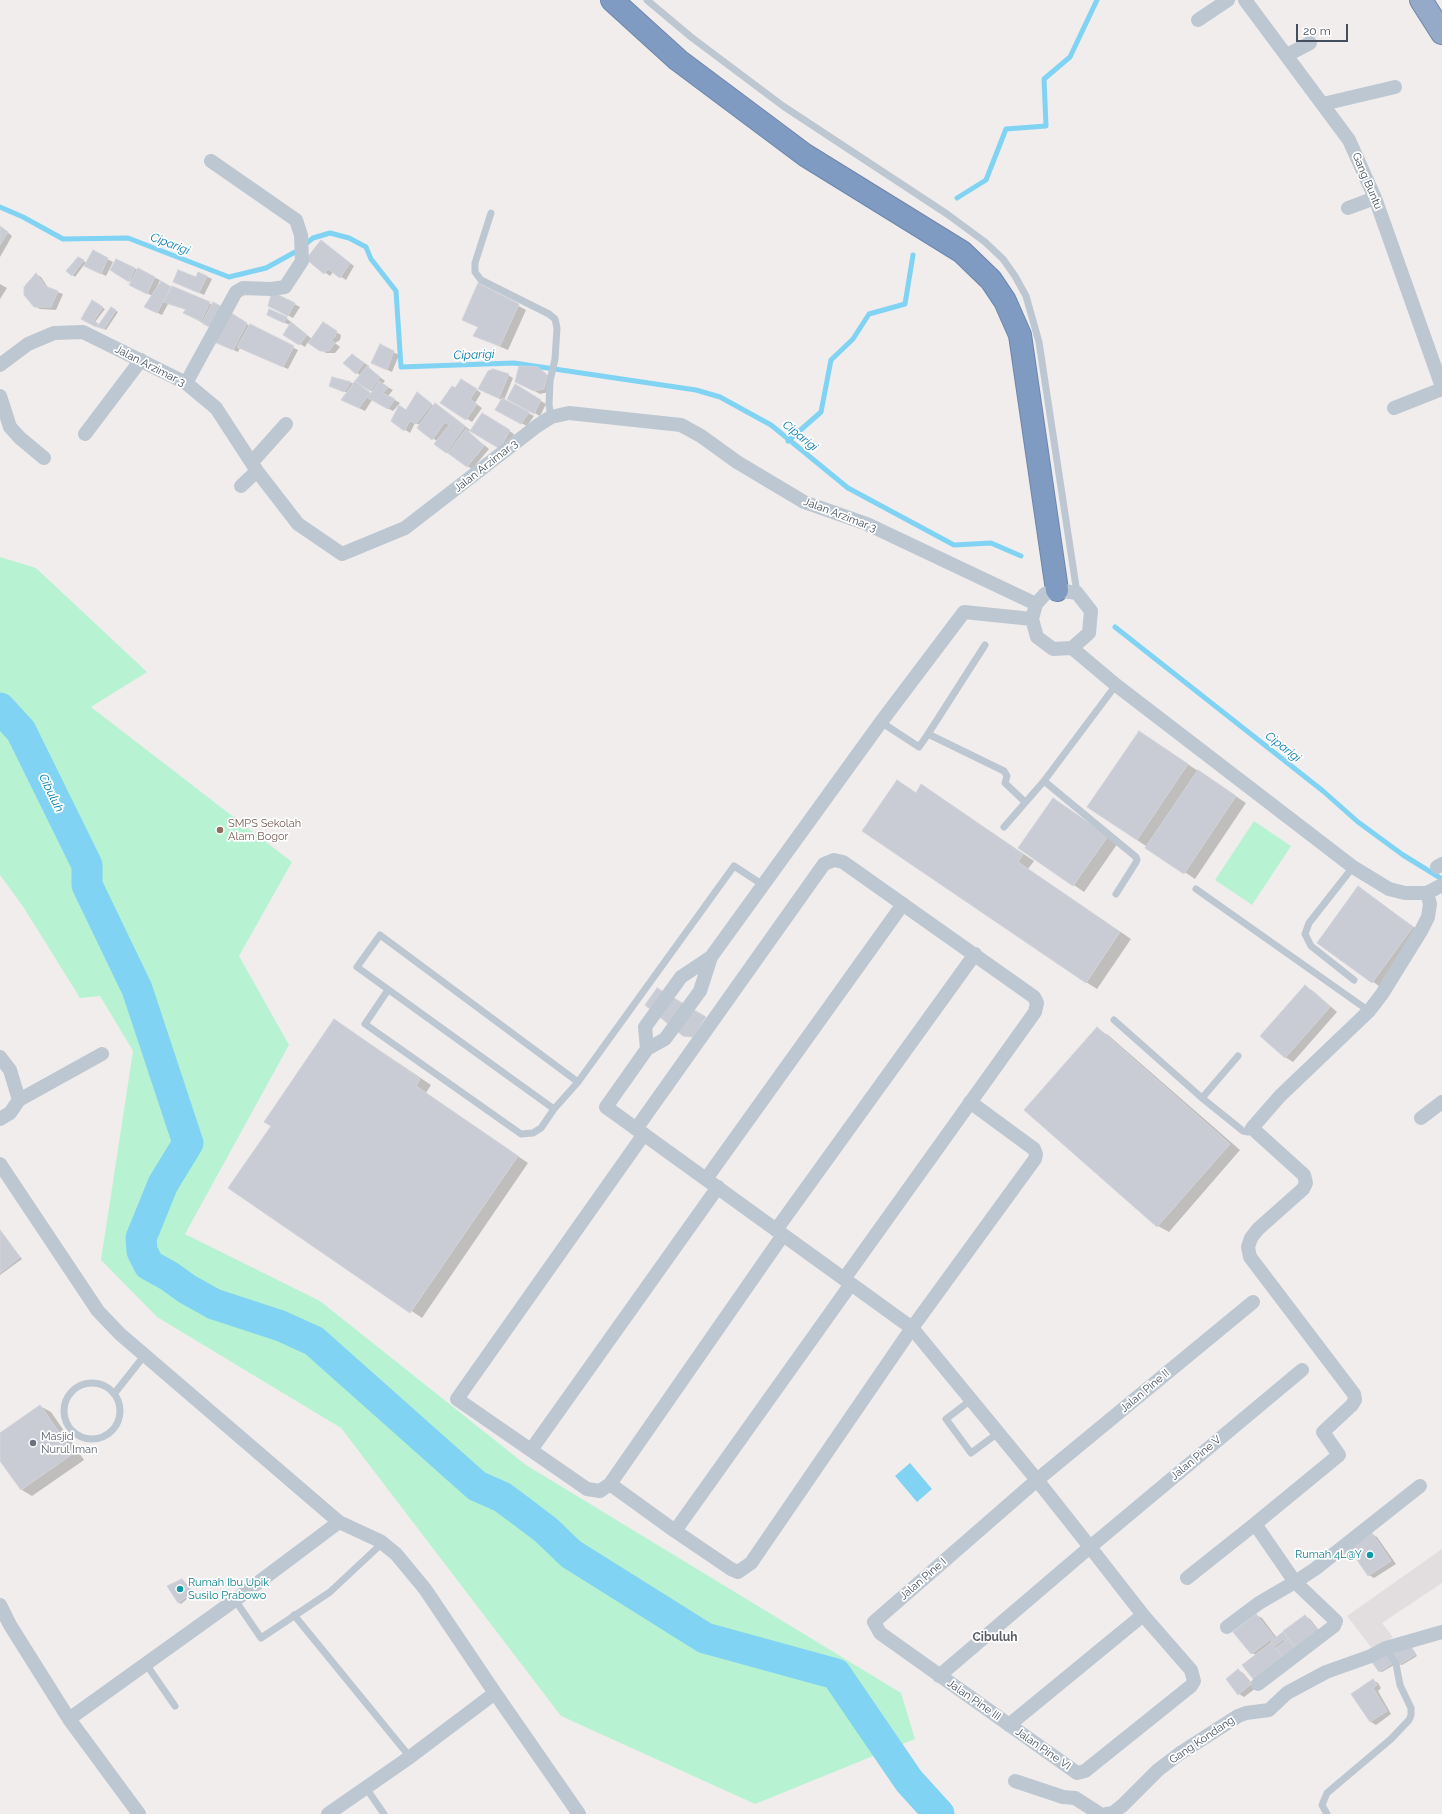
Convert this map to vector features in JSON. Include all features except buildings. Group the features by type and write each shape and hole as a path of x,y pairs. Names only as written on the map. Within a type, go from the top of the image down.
{"highway":[{"path":"612,0 678,60 805,155 962,252 991,280 1006,301 1020,335 1067,592"},
{"path":"1421,0 1442,33"}],"street":[{"path":"1198,20 1228,0"},
{"name":"Gang Buntu","path":"1245,0 1349,140 1375,198 1442,388"},
{"path":"1287,55 1310,42"},
{"path":"1323,104 1396,87"},
{"path":"186,383 236,292 243,288 271,290 285,287 302,261 301,234 296,220 211,161"},
{"path":"1348,208 1375,198"},
{"name":"Jalan Arzimar 3","path":"0,365 28,344 54,333 83,332 186,383 216,408 254,466 298,524 342,554 405,528 551,417 569,413 681,425 702,436 737,462 804,502 867,524 1036,604"},
{"path":"85,434 141,360"},
{"path":"1394,408 1442,388"},
{"path":"0,396 10,427 20,438 44,458"},
{"path":"241,486 254,466 286,424"},
{"path":"1067,592 1091,611 1089,633 1072,648 1053,649 1037,638 1032,619 1036,604 1045,594 1067,592"},
{"path":"1009,1725 1143,1615 1037,1480 912,1328 606,1107 647,1049 665,1039 700,991 711,957 881,722 964,612 1032,619"},
{"path":"1072,648 1116,685 1353,867 1389,889 1405,893 1433,890 1428,917 1382,994 1369,1011 1280,1096 1252,1128 1304,1175 1306,1183 1303,1189 1258,1229 1251,1238 1248,1247 1250,1257 1354,1394 1355,1400 1352,1405 1323,1432 1339,1455 1188,1578"},
{"path":"675,1531 970,1102 1035,1012 1037,1003 1034,997 975,954 844,862 834,860 824,864 457,1399 587,1489 600,1491 610,1484 780,1232 975,954"},
{"path":"706,1179 903,904"},
{"path":"647,1049 645,1027 681,977 711,957"},
{"path":"0,1119 10,1112 19,1100 102,1054"},
{"path":"0,1057 10,1070 19,1100"},
{"path":"610,1484 731,1570 738,1572 751,1563 912,1328 1035,1159 1036,1154 1034,1149 970,1102"},
{"path":"1421,1118 1442,1102"},
{"path":"0,1164 98,1311 144,1356 269,1460 340,1522 380,1541 396,1554 426,1589 495,1694 579,1814"},
{"path":"531,1450 718,1187"},
{"name":"Jalan Pine II","path":"1037,1480 1253,1302"},
{"name":"Jalan Pine V","path":"939,1676 1090,1547 1302,1370"},
{"name":"Jalan Pine I","path":"939,1676 880,1633 874,1622 1037,1480"},
{"path":"1227,1627 1259,1603 1295,1582 1420,1486"},
{"path":"69,1719 235,1600 340,1522"},
{"path":"1255,1524 1295,1582 1336,1621 1334,1626 1258,1684"},
{"path":"0,1605 5,1627 69,1719 139,1814"},
{"name":"Jalan Pine VI","path":"1009,1725 1078,1773 1085,1771 1191,1686 1194,1681 1191,1670 1143,1615"},
{"name":"Gang Kondang","path":"1106,1814 1113,1813 1123,1805 1158,1770 1178,1754 1238,1716 1246,1713 1269,1710 1287,1693 1326,1672 1442,1632"},
{"name":"Jalan Pine III","path":"939,1676 1009,1725"},
{"path":"328,1814 410,1757 495,1694"},
{"path":"1015,1781 1062,1797 1075,1798 1100,1814"}],"lane":[{"path":"647,0 691,37 783,106 947,214 985,242 1003,259 1015,276 1026,296 1039,342 1067,592"},
{"path":"491,214 475,263 475,272 481,280 549,314 555,319 557,328 555,359 550,381 549,405 551,417"},
{"path":"881,722 918,747 928,734 985,645"},
{"path":"1004,827 1044,781 1116,685"},
{"path":"928,734 1004,771 1007,776 1005,783 1025,802"},
{"path":"1044,781 1136,856 1137,860 1135,864 1116,894"},
{"path":"388,990 365,1024 522,1134 533,1133 540,1128 554,1109 578,1082 734,866 763,885"},
{"path":"1353,867 1310,923 1305,934 1311,946 1354,980"},
{"path":"1196,889 1369,1011"},
{"path":"554,1109 357,967 380,935 578,1082"},
{"path":"1114,1020 1202,1098 1243,1131 1248,1132 1252,1128"},
{"path":"1202,1098 1238,1056"},
{"path":"114,1394 144,1356"},
{"path":"89,1382 103,1385 114,1394 120,1407 118,1422 108,1434 94,1439 80,1436 68,1427 63,1413 66,1398 76,1387 89,1382"},
{"path":"971,1400 946,1419 970,1453 998,1433"},
{"path":"235,1600 262,1638 330,1592 377,1548 380,1541"},
{"path":"294,1615 410,1757"},
{"path":"1327,1814 1322,1805 1327,1793 1391,1739 1409,1720 1411,1708 1400,1685 1396,1664 1387,1651"},
{"path":"146,1664 176,1706"},
{"path":"366,1788 384,1814"}],"shaded area":[{"path":"1442,1549 1442,1583 1382,1623 1393,1637 1374,1651 1347,1616"}],"green space":[{"path":"0,557 36,568 147,672 91,707 292,862 239,956 289,1045 185,1234 320,1301 526,1465 901,1693 915,1739 755,1804 561,1716 341,1428 157,1317 101,1260 133,1051 100,996 80,998 24,908 0,875"},
{"path":"1254,821 1291,846 1252,905 1215,880"}],"water":[{"path":"910,1463 932,1489 917,1502 895,1476"}],"waterway":[{"path":"957,198 986,180 1006,129 1046,126 1044,79 1070,57 1097,0"},
{"name":"Ciparigi","path":"0,207 23,217 63,239 128,238 229,277 266,268 297,251 313,238 330,233 349,238 366,247 371,259 396,291 401,367 514,363 696,390 720,397 771,425 848,488 954,545 991,543 1021,556"},
{"path":"788,441 821,412 831,360 853,339 869,314 905,304 913,255"},
{"name":"Ciparigi","path":"1115,627 1323,791 1358,822 1403,855 1442,879"},
{"path":"0,708 21,731 87,865 87,885 137,989 188,1143 163,1184 141,1238 142,1251 149,1265 214,1304 281,1326 314,1341 477,1486 502,1497 546,1530 571,1554 705,1638 836,1674 909,1781 939,1814"}],"place":[{"name":"SMPS Sekolah Alam Bogor","path":"220,830"},
{"name":"Masjid Nurul Iman","path":"33,1443"},
{"name":"Rumah 4L@Y","path":"1370,1555"},
{"name":"Rumah Ibu Upik Susilo Prabowo","path":"180,1589"}],"district":[{"name":"Cibuluh","path":"995,1637"}]}
